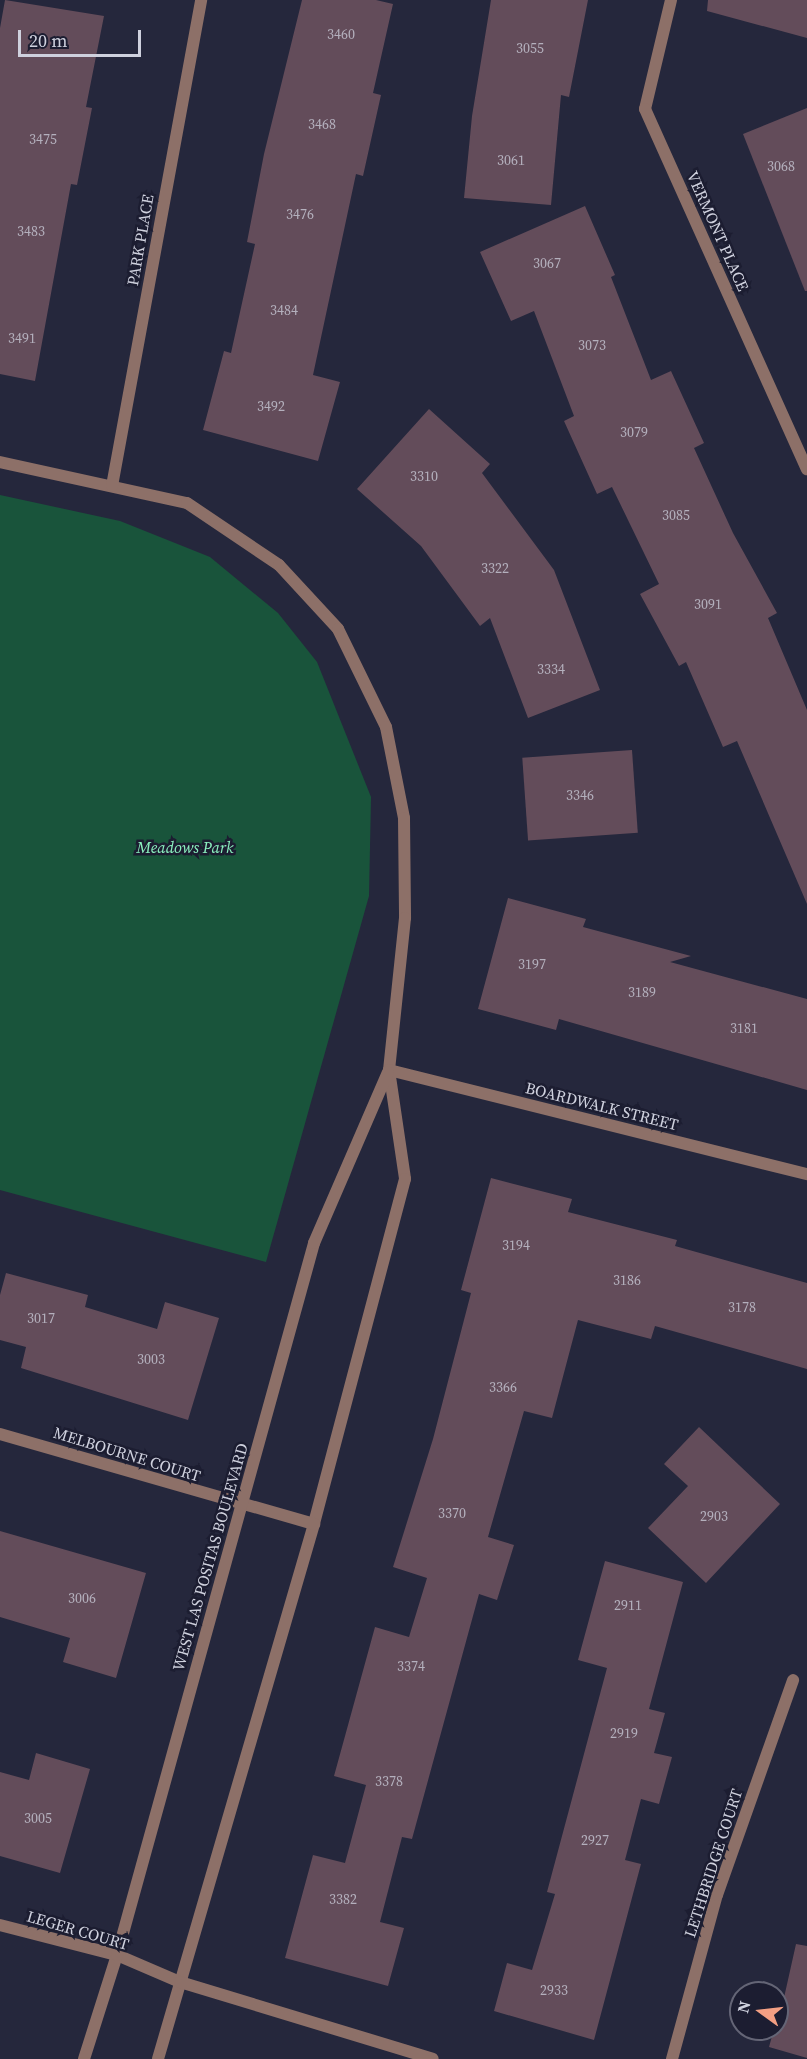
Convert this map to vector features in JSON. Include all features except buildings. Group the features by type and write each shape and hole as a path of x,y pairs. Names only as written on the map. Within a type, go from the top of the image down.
{"street":[{"name":"PARK PLACE","path":"112,486 201,0"},
{"name":"VERMONT PLACE","path":"671,0 645,109 807,469"},
{"name":"WEST LAS POSITAS BOULEVARD","path":"0,462 187,503 279,565 338,629 386,728 404,818 405,918 389,1071 405,1179 314,1524 158,2059"},
{"name":"WEST LAS POSITAS BOULEVARD","path":"84,2059 117,1955 314,1243 389,1071"},
{"name":"BOARDWALK STREET","path":"389,1071 807,1174"},
{"name":"MELBOURNE COURT","path":"0,1434 242,1506 314,1524"},
{"name":"LETHBRIDGE COURT","path":"672,2059 717,1895 793,1680"},
{"name":"LEGER COURT","path":"0,1925 117,1955 180,1982"},
{"path":"180,1982 433,2059"}],"green space":[{"name":"Meadows Park","path":"0,495 120,521 210,557 278,613 317,662 371,797 369,896 266,1262 0,1190"}]}
